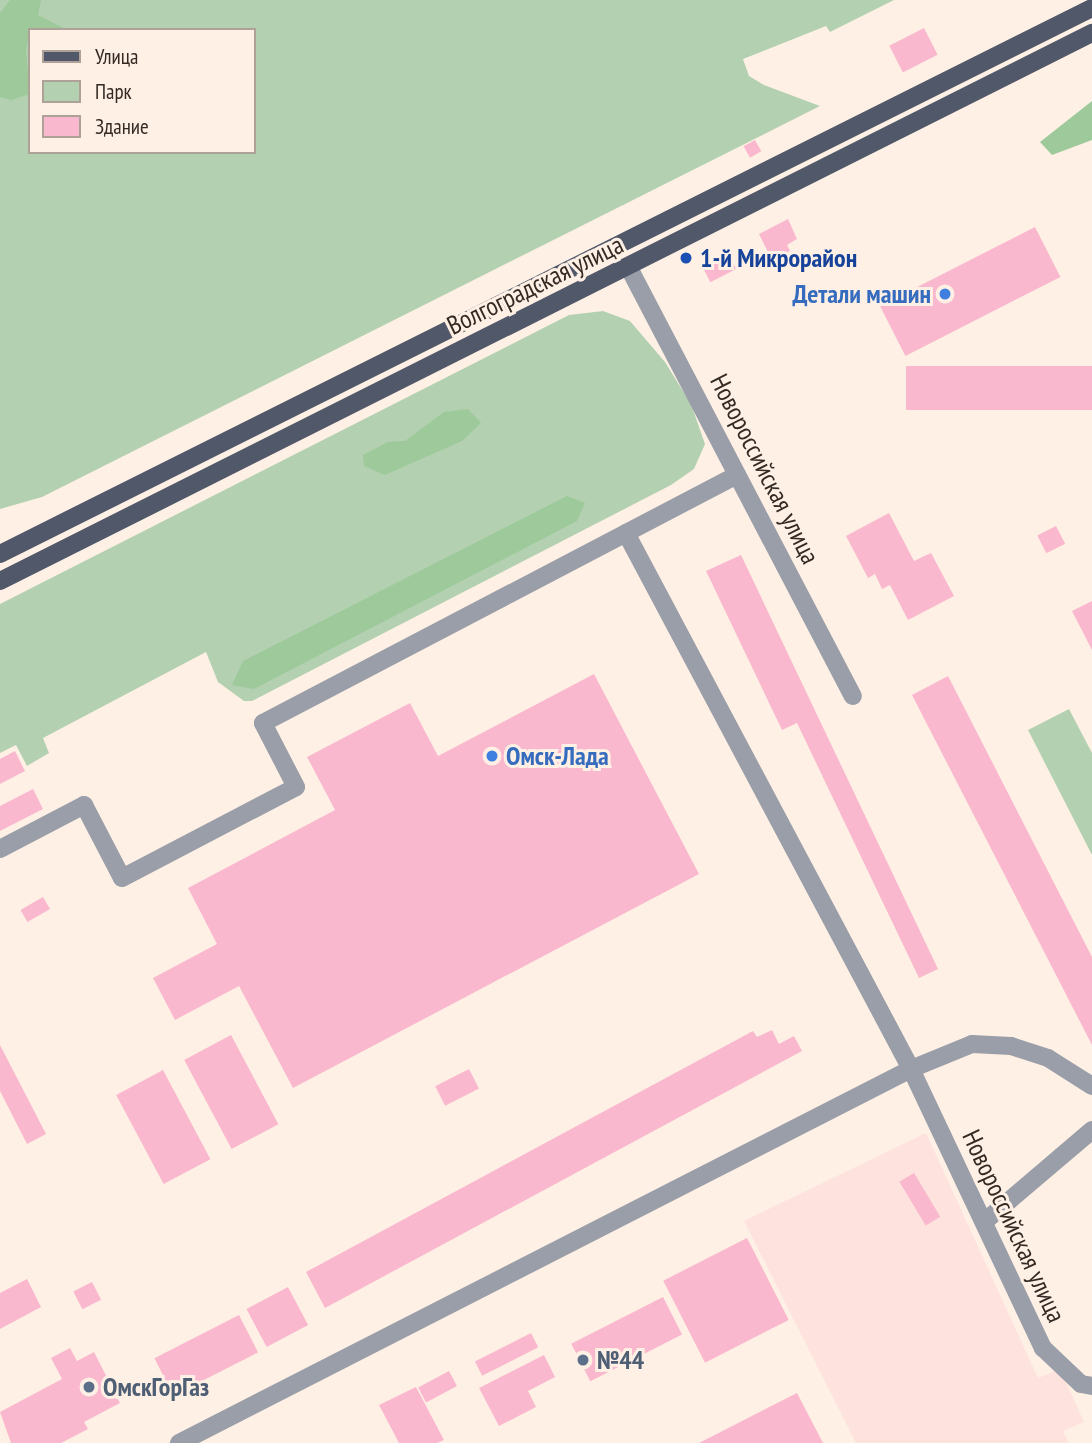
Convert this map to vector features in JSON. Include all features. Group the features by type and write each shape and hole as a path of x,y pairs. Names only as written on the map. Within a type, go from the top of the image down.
{"main road":[{"name":"Волгоградская улица","path":"0,554 1092,8"},
{"name":"Волгоградская улица","path":"0,581 1092,33"}],"street":[{"name":"Новороссийская улица","path":"628,268 852,696"},
{"path":"0,849 84,805 122,878 296,787 263,723 737,475"},
{"name":"Новороссийская улица","path":"626,533 911,1069 1043,1348 1081,1384 1092,1386"},
{"path":"179,1443 911,1069 972,1044 1011,1046 1048,1058 1092,1086"},
{"path":"984,1222 1092,1130"}],"shaded area":[{"path":"926,1133 1038,1378 1060,1369 1084,1422 1063,1431 1069,1443 856,1443 744,1221"}],"green space":[{"path":"0,0 894,0 830,32 826,26 743,59 749,76 764,85 820,106 42,497 0,509"},
{"path":"10,0 41,0 38,15 63,28 28,28 28,95 11,100 0,97 0,13"},
{"path":"1092,101 1092,140 1052,155 1040,142"},
{"path":"603,311 630,321 665,362 691,404 705,444 694,469 671,485 252,701 244,701 218,682 206,652 43,738 49,753 27,766 16,745 0,753 0,604 569,315"},
{"path":"468,409 481,423 462,441 385,475 364,466 363,455 388,442 405,441 444,412"},
{"path":"567,496 585,503 577,521 254,689 232,685 243,661"},
{"path":"1069,709 1092,753 1092,855 1028,730"}],"building":[{"path":"924,28 938,55 903,72 889,46"},
{"path":"755,140 761,151 750,158 744,146"},
{"path":"788,219 797,239 787,245 790,251 772,260 759,234"},
{"path":"1035,227 1060,277 905,356 880,306"},
{"path":"728,253 736,269 710,282 702,266"},
{"path":"906,366 1092,366 1092,410 906,410"},
{"path":"889,513 914,561 931,553 954,596 908,620 890,585 882,589 875,574 868,578 846,536"},
{"path":"1056,526 1065,544 1046,553 1037,536"},
{"path":"741,555 938,969 919,978 797,723 782,730 706,571"},
{"path":"1092,601 1092,650 1072,611"},
{"path":"594,674 699,874 293,1088 239,986 175,1020 153,978 217,944 188,888 335,810 307,757 410,703 438,756"},
{"path":"948,676 1092,957 1092,1045 912,695"},
{"path":"15,751 25,771 0,784 0,759"},
{"path":"33,789 43,809 0,831 0,806"},
{"path":"43,897 50,909 27,922 20,910"},
{"path":"772,1030 779,1044 794,1036 802,1051 325,1308 306,1272 753,1031 757,1037"},
{"path":"231,1035 278,1124 232,1149 184,1060"},
{"path":"0,1045 46,1134 27,1144 0,1091"},
{"path":"469,1069 479,1089 445,1106 435,1086"},
{"path":"163,1070 210,1159 164,1184 116,1095"},
{"path":"914,1173 940,1217 926,1225 899,1182"},
{"path":"747,1238 789,1320 705,1363 663,1281"},
{"path":"27,1279 41,1307 0,1329 0,1293"},
{"path":"92,1282 101,1300 82,1309 73,1292"},
{"path":"288,1287 308,1325 267,1347 247,1309"},
{"path":"663,1297 682,1334 590,1381 571,1344"},
{"path":"239,1315 258,1352 173,1396 154,1358"},
{"path":"531,1333 538,1347 482,1376 475,1362"},
{"path":"70,1348 77,1361 94,1352 120,1403 84,1422 88,1429 61,1443 11,1443 0,1412 62,1379 51,1358"},
{"path":"544,1355 555,1377 528,1391 536,1407 499,1426 479,1388"},
{"path":"449,1371 457,1386 426,1402 418,1387"},
{"path":"416,1387 444,1440 437,1443 399,1443 379,1405"},
{"path":"797,1393 823,1443 699,1443"}],"place":[{"name":"1-й Микрорайон","path":"686,258"},
{"name":"Детали машин","path":"945,294"},
{"name":"Омск-Лада","path":"492,756"},
{"name":"№44","path":"583,1360"},
{"name":"ОмскГорГаз","path":"89,1387"}]}
